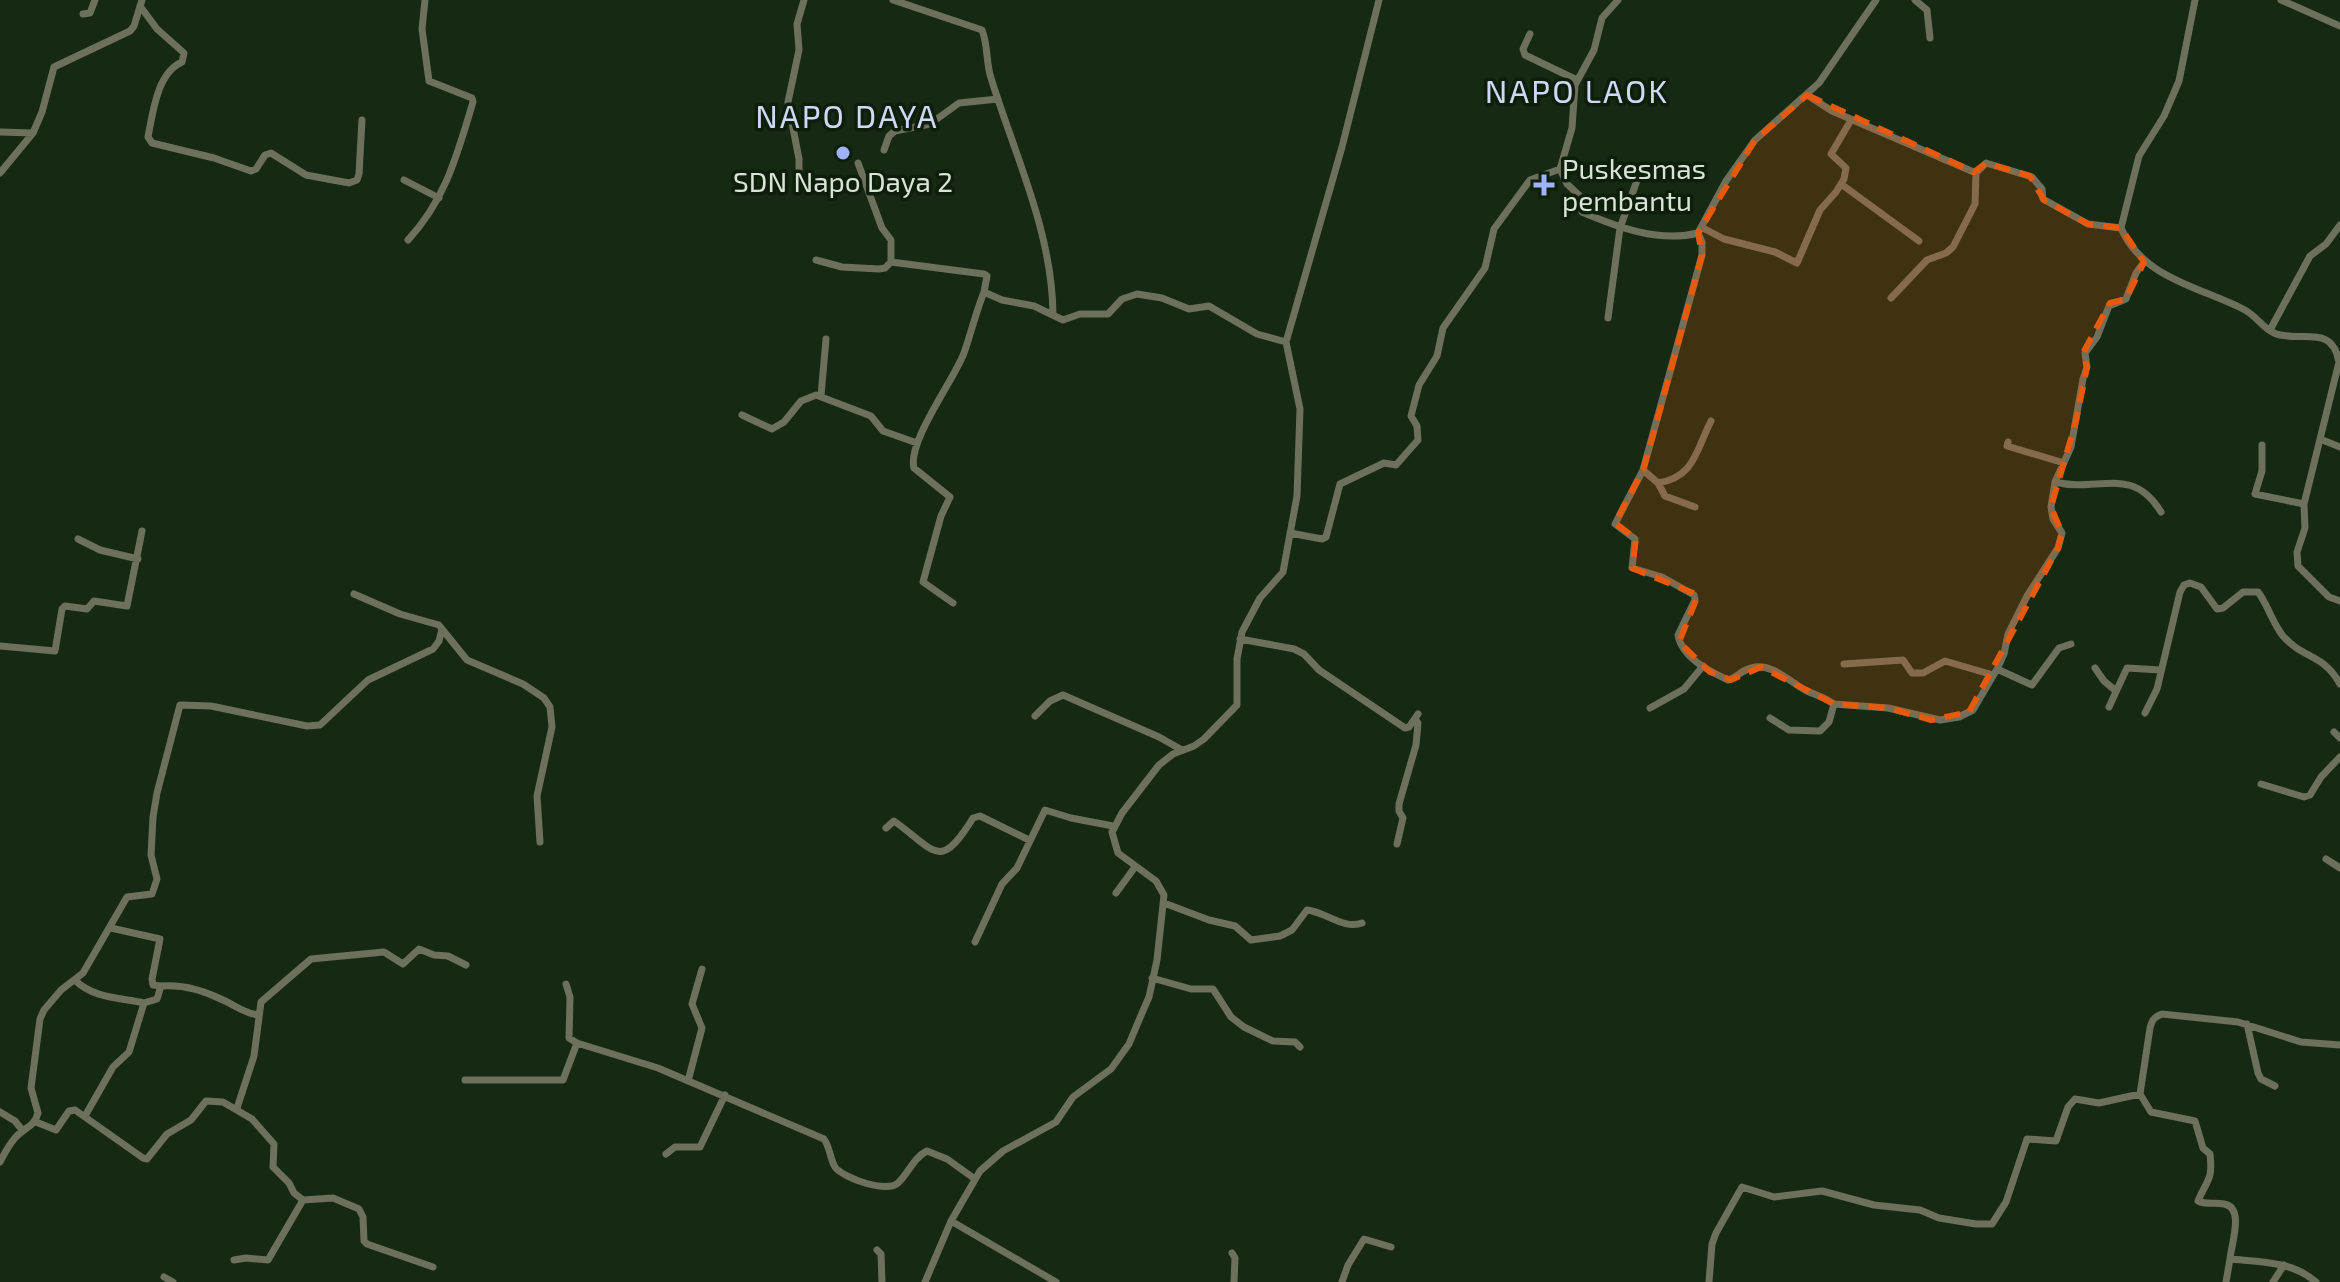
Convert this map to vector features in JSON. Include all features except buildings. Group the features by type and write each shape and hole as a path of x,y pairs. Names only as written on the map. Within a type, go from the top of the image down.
{"street":[{"path":"83,14 90,13 95,0"},
{"path":"408,240 427,220 454,167 473,102 472,98 429,81 422,29 425,0"},
{"path":"804,0 797,24 799,50 789,88 788,110 799,159 799,180 804,183 824,181"},
{"path":"893,0 918,4 982,30 986,61 1048,254 1053,314"},
{"path":"925,1282 951,1221 977,1176 1003,1151 1056,1122 1073,1097 1111,1069 1129,1044 1149,997 1164,903 1160,885 1118,853 1112,839 1113,826 1159,765 1173,754 1204,739 1235,709 1238,699 1237,659 1247,619 1260,598 1283,572 1297,496 1300,409 1286,342 1342,147 1379,0"},
{"path":"1618,0 1602,18 1594,50 1577,80 1571,136 1560,169 1567,184 1581,197 1581,211 1620,228 1668,235 1700,230 1775,252 1796,263 1820,210 1841,184 1846,168 1831,154 1851,120"},
{"path":"1915,0 1927,10 1930,38"},
{"path":"2195,0 2179,81 2164,116 2139,156 2121,228 2144,262 2249,313 2270,330 2327,340 2336,349 2339,362 2304,504 2305,528 2297,552 2298,566 2329,597 2340,601"},
{"path":"2281,0 2340,26"},
{"path":"1871,2 1830,68 1807,95 1761,133 1726,181 1700,230 1702,255 1643,470 1615,524 1635,539 1632,568 1662,577 1694,595 1695,600 1678,635 1684,651 1703,666 1731,680 1750,668 1770,669 1810,692 1821,694 1834,704 1888,708 1940,720 1959,717 1973,710 2004,654 2008,634 2027,596 2058,548 2061,530 2050,514 2055,482 2071,447 2087,370 2086,349 2097,337 2109,306 2126,299 2144,262"},
{"path":"0,173 33,133 54,67 126,35 134,26 141,3"},
{"path":"141,3 157,29 184,53 182,62 169,69 155,105 148,137 152,143 214,158 251,171 256,169 265,155 271,153 306,175 349,183 357,180 359,174 362,120"},
{"path":"134,14 134,26"},
{"path":"1530,34 1523,49 1525,55 1577,80"},
{"path":"1807,95 1851,120 1976,173"},
{"path":"884,150 893,131 930,124 959,103 998,99"},
{"path":"0,132 33,133"},
{"path":"816,260 842,267 879,269 891,262 891,240 882,228 858,163"},
{"path":"1891,298 1927,260 1953,247 1975,204 1976,173 1986,163 2030,176 2042,189 2044,200 2088,224 2121,228"},
{"path":"1290,533 1324,538 1340,484 1384,463 1396,465 1418,440 1417,426 1411,414 1419,385 1437,356 1446,324 1485,268 1494,229 1530,180 1560,169"},
{"path":"1608,318 1620,228 1640,172"},
{"path":"404,180 439,198"},
{"path":"1841,184 1919,241"},
{"path":"2270,330 2310,256 2326,244 2340,225"},
{"path":"891,262 987,276 963,356 917,443 913,461 914,468 950,497 941,516 923,582 953,603"},
{"path":"984,292 1002,300 1034,306 1063,320 1091,313 1108,314 1122,299 1147,295 1189,309 1209,306 1257,334 1286,342"},
{"path":"821,396 826,339"},
{"path":"742,415 772,429 784,422 801,401 821,396 871,416 883,431 917,443"},
{"path":"1658,483 1677,477 1688,469 1711,421"},
{"path":"2320,439 2340,447"},
{"path":"2008,442 2007,446 2012,450 2036,453 2064,463"},
{"path":"2262,445 2262,471 2255,494 2304,504"},
{"path":"1643,470 1658,483 1665,496 1695,507"},
{"path":"2055,482 2070,486 2101,482 2129,485 2151,496 2161,512"},
{"path":"0,646 55,651 65,606 87,609 94,601 127,606 142,531"},
{"path":"78,539 100,550 138,559"},
{"path":"2145,713 2155,695 2180,592 2184,585 2190,583 2201,587 2217,609 2223,608 2243,592 2258,592 2273,623 2284,637 2295,648 2328,665 2340,684"},
{"path":"354,594 400,614 434,623 467,660 523,684 544,698 550,707 552,727 537,796 540,842"},
{"path":"0,1162 13,1140 36,1122 38,1113 31,1088 40,1019 44,1010 61,990 83,973 127,897 152,894 157,879 151,855 153,817 180,705 211,706 307,726 320,725 368,680 433,649 442,629"},
{"path":"1240,639 1294,649 1319,670 1405,728 1416,716 1416,745 1399,804 1403,818 1397,844"},
{"path":"1844,664 1903,660 1912,673 1920,674 1945,661 1995,672 2032,685 2059,648 2071,644"},
{"path":"1650,708 1684,689 1703,666"},
{"path":"2109,707 2129,667 2160,670"},
{"path":"2095,668 2116,691"},
{"path":"1035,716 1050,701 1063,695 1182,750"},
{"path":"1770,718 1789,730 1820,731 1829,722 1834,704"},
{"path":"2261,784 2304,797 2310,795 2321,777 2340,757"},
{"path":"975,942 1002,884 1017,868 1045,810 1113,826"},
{"path":"886,828 894,821 932,850 942,852 951,849 973,818 980,816 1029,840"},
{"path":"2326,859 2340,868"},
{"path":"1116,893 1135,867"},
{"path":"1164,903 1235,926 1251,940 1280,936 1292,930 1307,910 1351,926 1362,923"},
{"path":"111,928 160,939 152,982 154,986 188,987 219,998 246,1013 258,1015"},
{"path":"237,1108 254,1056 263,998 311,959 384,952 401,964 419,949 432,955 448,956 466,965"},
{"path":"688,1081 702,1028 692,1004 702,969"},
{"path":"1152,978 1191,989 1213,989 1231,1017 1244,1027 1273,1041 1295,1042 1300,1047"},
{"path":"75,980 103,995 144,1003 157,999 161,986"},
{"path":"566,984 570,997 569,1038 658,1068 824,1139 836,1168 847,1177 893,1187 927,1151 977,1176"},
{"path":"85,1116 113,1067 123,1061 129,1052 144,1003"},
{"path":"2226,1282 2235,1224 2234,1211 2225,1204 2199,1202 2211,1176 2212,1166 2195,1121 2151,1112 2140,1094 2154,1018 2162,1014 2247,1024 2301,1042 2340,1045"},
{"path":"2247,1024 2258,1073 2261,1079 2275,1086"},
{"path":"465,1080 563,1080 577,1043"},
{"path":"1709,1282 1712,1244 1742,1187 1774,1197 1822,1191 1874,1205 1920,1210 1939,1218 1992,1224 2006,1202 2027,1139 2056,1141 2068,1107 2075,1099 2099,1103 2140,1094"},
{"path":"666,1154 675,1147 700,1147 725,1095"},
{"path":"36,1122 56,1130 71,1110 85,1116 147,1159 167,1134 191,1120 206,1101 223,1102 252,1119 271,1138 275,1149 273,1167 294,1193 303,1200 333,1198 359,1209 367,1244 433,1267"},
{"path":"0,1112 15,1121 23,1131"},
{"path":"234,1260 268,1260 303,1200"},
{"path":"951,1221 1056,1282"},
{"path":"1342,1282 1348,1265 1364,1239 1391,1247"},
{"path":"877,1250 881,1254 882,1282"},
{"path":"1232,1253 1235,1258 1234,1282"},
{"path":"2230,1259 2284,1265 2316,1282"},
{"path":"2273,1282 2284,1265"},
{"path":"164,1277 173,1282"}],"highlighted area":[{"path":"1807,95 1974,172 1986,163 2030,176 2044,200 2088,224 2121,228 2144,262 2126,299 2110,303 2083,353 2087,367 2076,421 2051,507 2062,533 2058,548 1969,712 1931,720 1888,708 1834,704 1761,667 1731,680 1710,672 1679,642 1698,595 1632,568 1636,539 1615,523 1643,470 1702,255 1698,233 1755,140"}],"place":[{"name":"SDN Napo Daya 2","path":"843,153"},
{"name":"Puskesmas pembantu","path":"1544,185"}],"district":[{"name":"NAPO LAOK","path":"1577,92"},
{"name":"NAPO DAYA","path":"847,117"}]}
